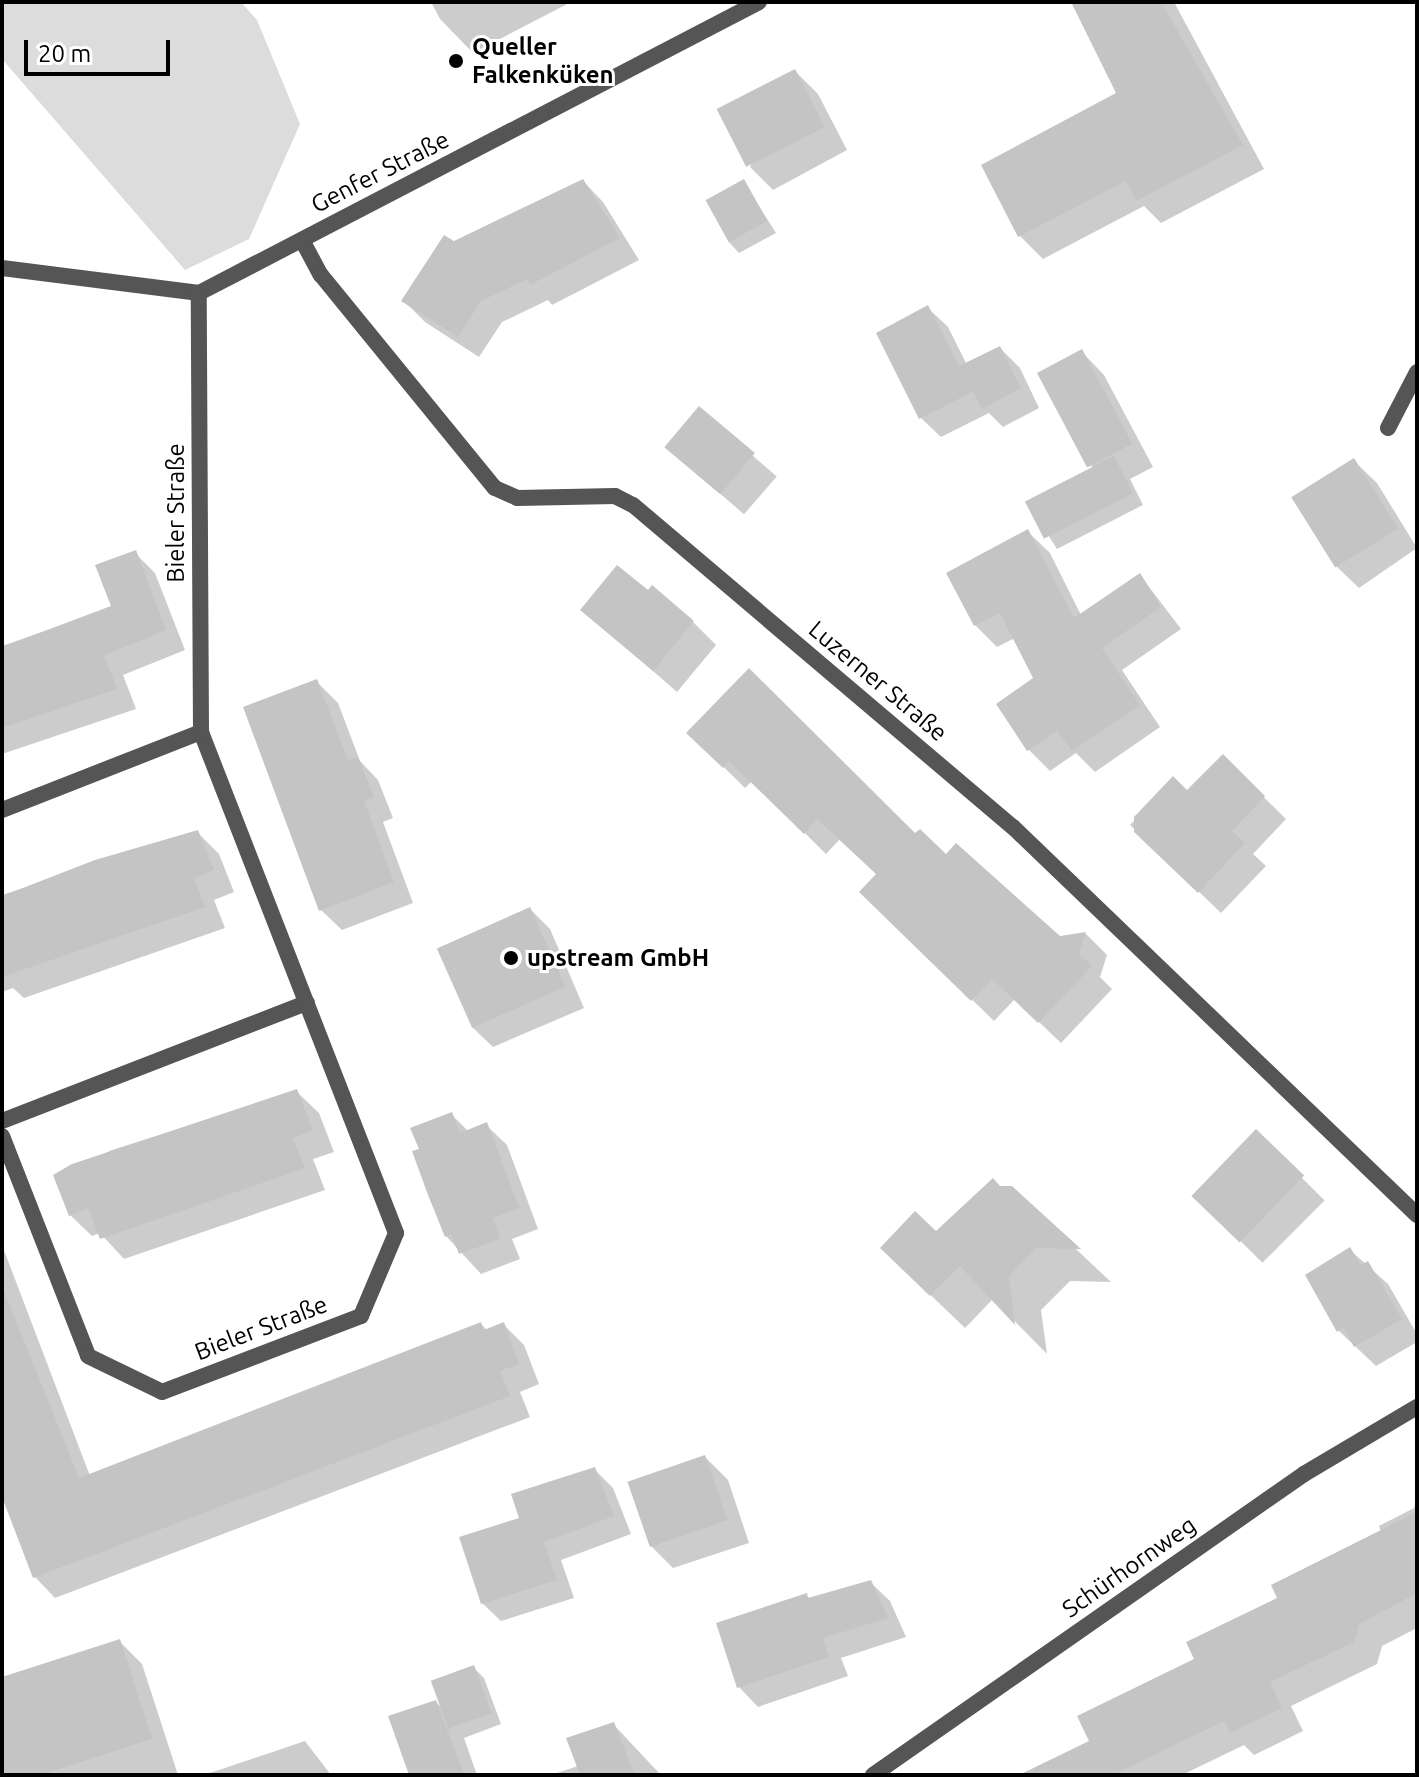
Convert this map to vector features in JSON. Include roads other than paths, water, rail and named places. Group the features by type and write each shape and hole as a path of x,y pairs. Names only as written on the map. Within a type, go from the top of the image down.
{"street":[{"name":"Genfer Straße","path":"199,293 759,2"},
{"name":"Luzerner Straße","path":"302,240 321,275 495,488 517,498 615,496 633,505 1013,827 1417,1215"},
{"path":"2,268 199,293"},
{"name":"Bieler Straße","path":"2,1136 88,1356 162,1392 361,1316 396,1233 201,732 199,293"},
{"path":"1388,428 1417,372"},
{"path":"2,810 201,732"},
{"path":"2,1121 307,1003"},
{"name":"Schürhornweg","path":"873,1775 1304,1474 1417,1407"}],"place":[{"name":"Queller Falkenküken","path":"456,61"},
{"name":"upstream GmbH","path":"511,958"}]}
